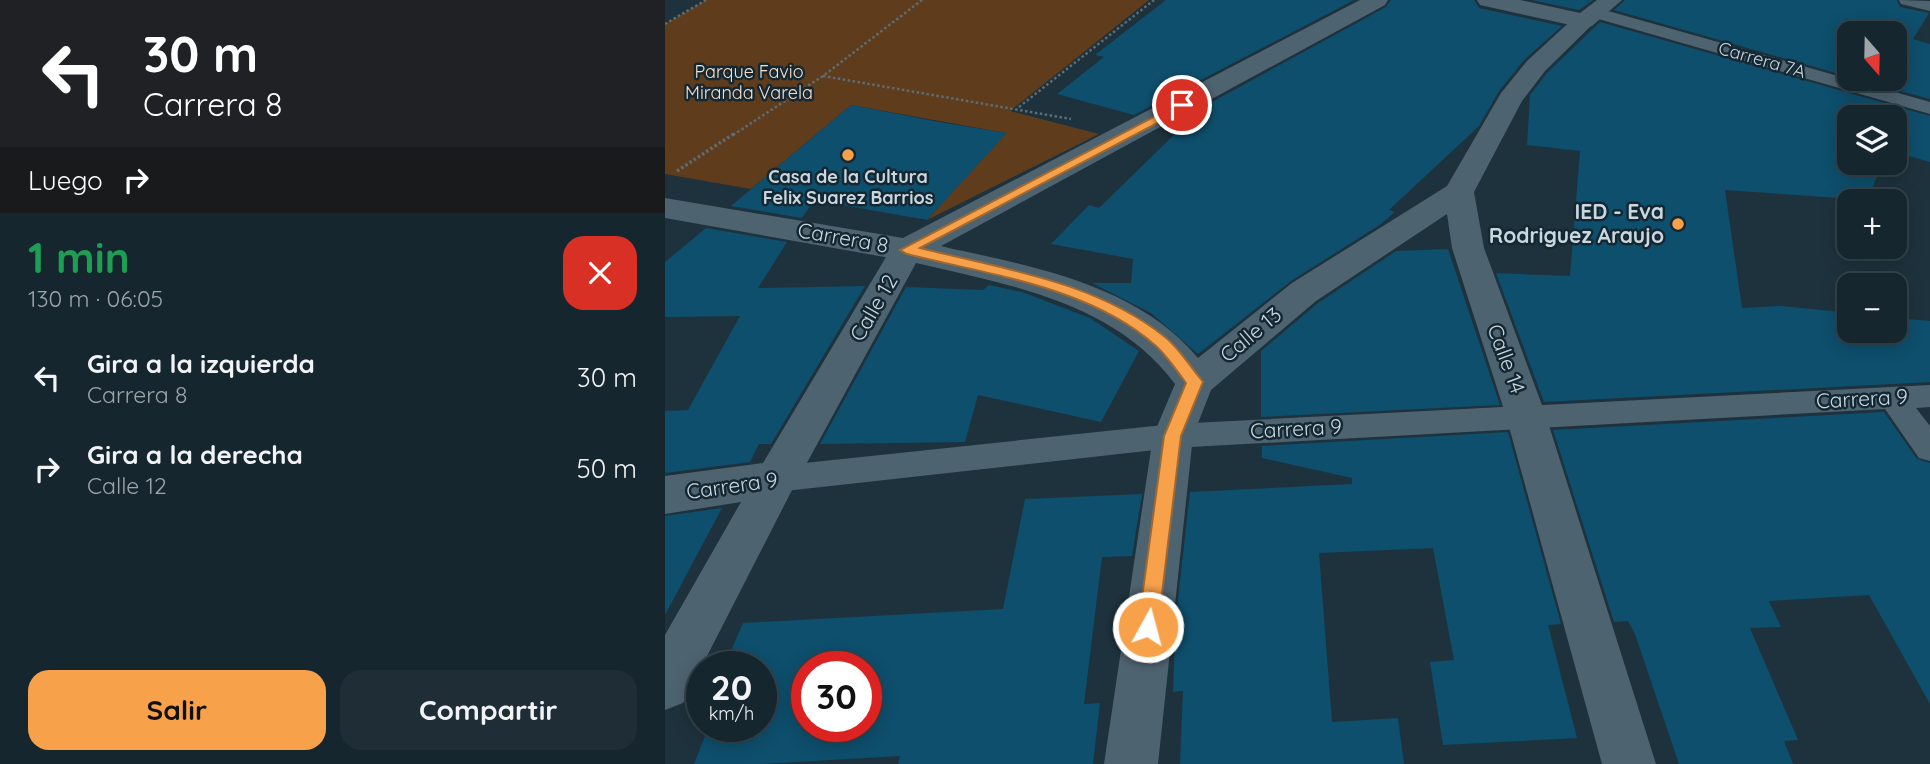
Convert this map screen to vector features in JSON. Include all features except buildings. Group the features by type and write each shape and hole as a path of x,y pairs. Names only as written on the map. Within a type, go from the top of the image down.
{"street":[{"name":"Calle 12","path":"665,685 776,479 907,250 1377,0"},
{"name":"Carrera 7A","path":"1488,0 1596,11"},
{"path":"1458,192 1510,99 1537,66 1596,11"},
{"name":"Calle 13","path":"1131,764 1173,436 1195,382 1304,292 1458,192"},
{"name":"Calle 14","path":"1458,192 1468,248 1526,416 1629,764"},
{"name":"Carrera 8","path":"665,208 907,250 1057,287 1119,313 1162,342 1195,382"},
{"name":"Carrera 9","path":"665,495 776,479"}],"lane":[{"path":"1907,0 1930,6"},
{"name":"Carrera 7A","path":"1596,11 1930,107"},
{"name":"Carrera 9","path":"776,479 1173,436 1930,396"},
{"path":"1893,398 1930,449"}],"path":[{"path":"665,24 706,0"},
{"path":"676,172 823,76 922,0"},
{"path":"823,76 1019,108 1154,0"}],"green space":[{"name":"Parque Favio Miranda Varela","path":"706,0 1149,0 1010,111 1099,134 927,220 1006,133 851,105 751,189 665,174 665,24"}],"place":[{"name":"Casa de la Cultura Felix Suarez Barrios","path":"848,155"},
{"name":"IED - Eva Rodriguez Araujo","path":"1678,224"}],"route":[{"path":"1148,627 1173,436 1195,382 1162,342 1119,313 1057,287 907,250 1182,105"}]}
